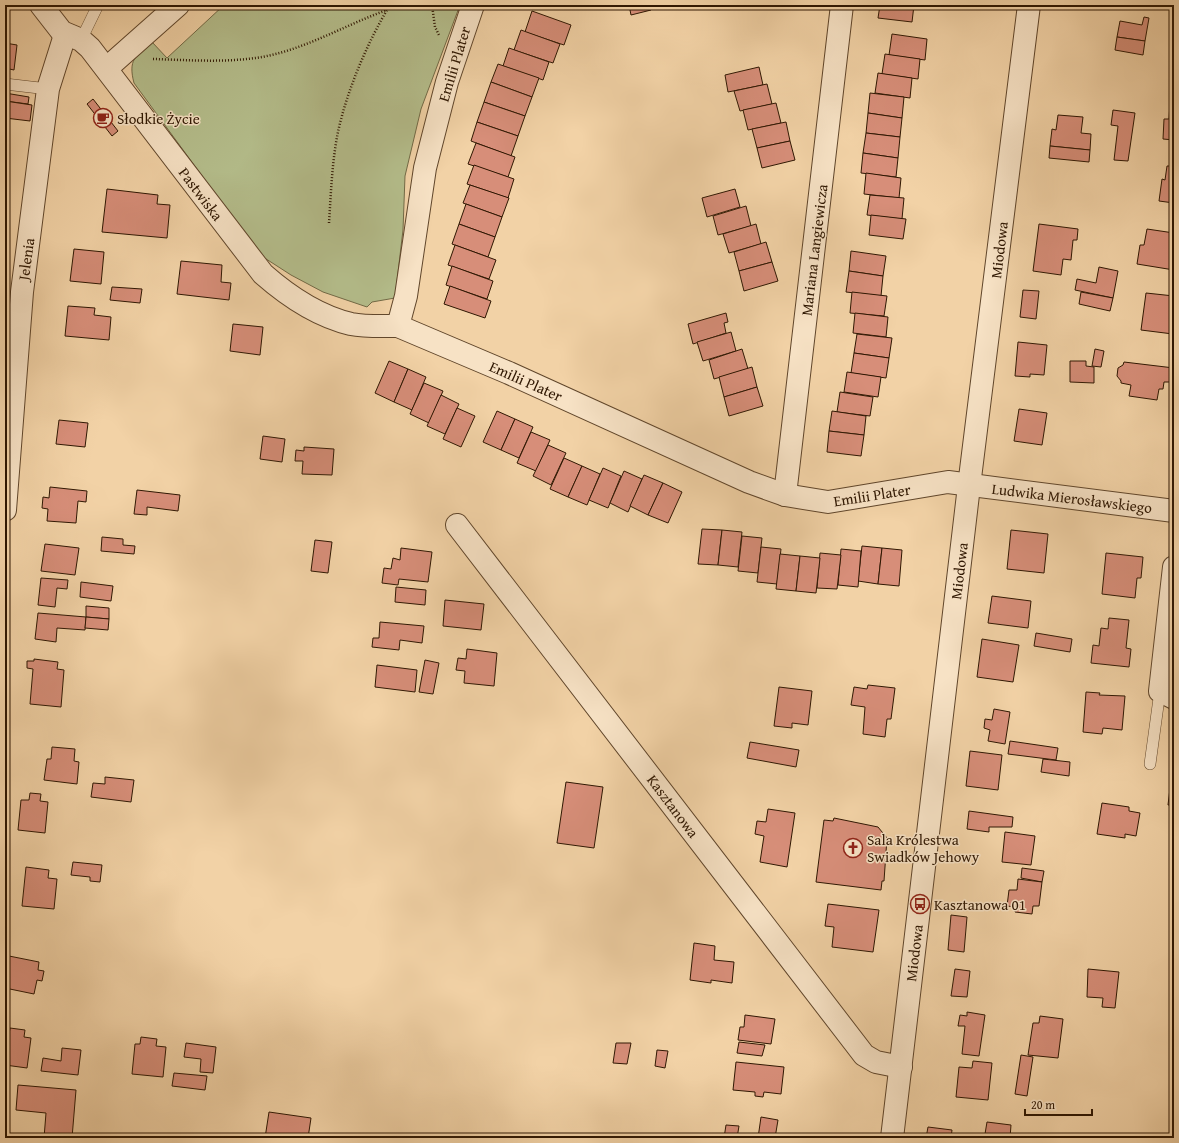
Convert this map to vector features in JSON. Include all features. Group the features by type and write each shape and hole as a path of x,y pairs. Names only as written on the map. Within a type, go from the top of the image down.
{"street":[{"name":"Pastwiska","path":"41,5 107,68 263,274 284,292 327,316 352,324 398,326"},
{"path":"107,68 178,5"},
{"name":"Emilii Plater","path":"473,5 447,82 425,168 406,296 398,326 509,373 749,482 785,495 828,502 948,482 969,486"},
{"name":"Mariana Langiewicza","path":"785,495 842,5"},
{"name":"Miodowa","path":"892,1138 969,486 1029,5"},
{"name":"Jelenia","path":"5,510 22,292 48,89 73,37"},
{"name":"Ludwika Mierosławskiego","path":"969,486 1174,511"},
{"name":"Kasztanowa","path":"457,525 864,1055 876,1062 901,1067"},
{"path":"1167,695 1174,567"}],"lane":[{"path":"73,37 98,5"},
{"path":"5,84 48,89"},
{"path":"1150,764 1167,695"}],"path":[{"path":"329,223 338,131 353,85 372,35 390,5"},
{"path":"130,47 141,57 182,61 263,57 318,40 387,10"}],"green space":[{"path":"224,5 460,5 421,109 405,176 403,230 395,298 372,302 367,307 323,292 291,275 260,255 134,83 132,69 134,59 141,51 152,42 167,58"}],"building":[{"path":"629,5 650,5 651,10 631,15"},
{"path":"880,5 914,5 912,22 878,18"},
{"path":"532,11 571,25 564,45 525,32"},
{"path":"1144,17 1149,18 1145,41 1117,37 1120,21 1142,25"},
{"path":"521,30 560,44 553,63 514,50"},
{"path":"892,34 927,39 925,60 889,55"},
{"path":"1117,37 1145,41 1143,55 1115,50"},
{"path":"5,43 17,45 14,70 5,68"},
{"path":"509,48 549,62 543,80 503,66"},
{"path":"885,54 920,59 918,79 882,74"},
{"path":"498,64 539,78 532,97 491,82"},
{"path":"759,67 763,85 728,92 725,75"},
{"path":"878,73 912,78 910,98 875,93"},
{"path":"491,82 532,97 525,116 484,102"},
{"path":"767,84 772,104 740,111 734,91"},
{"path":"5,93 29,97 28,104 5,101"},
{"path":"870,93 904,97 902,118 868,113"},
{"name":"Słodkie Życie","path":"93,99 118,131 112,136 87,104"},
{"path":"5,101 32,105 30,121 5,118"},
{"path":"484,102 525,116 518,136 477,122"},
{"path":"776,103 781,123 748,130 743,110"},
{"path":"1170,103 1174,104 1174,140 1163,139 1164,119 1169,119"},
{"path":"1113,110 1135,113 1128,161 1114,160 1118,126 1111,125"},
{"path":"868,113 902,118 900,137 866,133"},
{"path":"1058,115 1083,117 1081,133 1091,134 1090,150 1050,146 1052,129 1056,130"},
{"path":"477,122 518,136 511,156 471,141"},
{"path":"786,122 790,141 757,148 752,129"},
{"path":"866,133 900,137 898,158 863,153"},
{"path":"790,141 795,160 762,168 757,148"},
{"path":"476,143 515,157 508,177 468,164"},
{"path":"1050,146 1090,150 1089,162 1049,158"},
{"path":"863,153 898,158 896,177 861,173"},
{"path":"5,154 8,154 5,190"},
{"path":"474,165 514,179 508,198 467,184"},
{"path":"1167,166 1174,166 1174,203 1159,201 1162,179 1165,180"},
{"path":"866,173 901,178 899,198 864,194"},
{"path":"470,185 509,198 502,217 463,203"},
{"path":"107,189 158,195 157,204 170,205 167,238 102,232"},
{"path":"735,189 740,207 707,217 702,198"},
{"path":"870,195 904,198 902,219 867,215"},
{"path":"466,204 502,217 495,237 459,224"},
{"path":"746,206 751,226 718,235 713,216"},
{"path":"871,215 906,219 903,239 869,235"},
{"path":"459,224 495,237 488,257 452,244"},
{"path":"756,224 761,244 729,253 723,234"},
{"path":"1039,224 1078,229 1077,240 1073,240 1071,260 1063,259 1061,275 1033,271"},
{"path":"1147,229 1174,233 1174,270 1137,264 1140,245 1144,245"},
{"path":"766,242 772,262 739,271 734,252"},
{"path":"455,245 496,260 489,279 448,265"},
{"path":"74,249 104,252 101,284 70,281"},
{"path":"851,251 886,256 883,276 849,271"},
{"path":"181,261 222,265 221,282 231,283 229,300 177,294"},
{"path":"772,262 778,281 744,291 739,271"},
{"path":"452,266 493,281 487,299 446,285"},
{"path":"1099,267 1118,271 1113,298 1075,290 1077,279 1096,283"},
{"path":"849,271 883,276 881,296 846,292"},
{"path":"450,286 491,301 485,318 444,304"},
{"path":"112,287 142,289 140,303 110,300"},
{"path":"1023,290 1039,291 1036,319 1020,317"},
{"path":"852,292 887,296 884,316 850,313"},
{"path":"1081,292 1113,298 1110,311 1079,304"},
{"path":"1146,293 1174,296 1173,334 1141,330"},
{"path":"68,306 95,308 94,315 111,317 109,340 65,336"},
{"path":"726,313 728,322 724,323 726,333 693,344 688,324"},
{"path":"855,313 888,317 886,337 853,333"},
{"path":"233,324 263,327 260,355 230,351"},
{"path":"731,332 736,351 703,361 697,342"},
{"path":"857,334 892,338 889,358 854,353"},
{"path":"1018,342 1047,345 1044,375 1030,374 1030,377 1015,376"},
{"path":"742,349 748,369 714,379 709,360"},
{"path":"1095,349 1104,351 1101,367 1092,366"},
{"path":"854,353 889,358 886,378 851,373"},
{"path":"389,361 408,369 394,402 375,393"},
{"path":"1070,361 1086,361 1086,366 1094,367 1094,383 1070,382"},
{"path":"1124,362 1174,368 1174,382 1164,382 1163,389 1159,389 1157,400 1129,396 1131,385 1121,383 1117,376 1118,368 1123,365"},
{"path":"752,367 757,387 724,397 719,377"},
{"path":"408,369 426,377 412,410 394,402"},
{"path":"847,372 881,377 878,397 844,392"},
{"path":"424,383 443,391 429,423 410,414"},
{"path":"757,387 763,406 729,416 724,397"},
{"path":"840,392 873,397 870,416 837,412"},
{"path":"441,395 459,404 445,434 427,426"},
{"path":"457,408 475,416 461,447 443,439"},
{"path":"1019,409 1047,413 1042,445 1014,441"},
{"path":"497,411 515,419 501,450 483,442"},
{"path":"832,411 866,416 864,435 829,431"},
{"path":"515,419 533,427 519,458 501,450"},
{"path":"59,420 88,423 85,447 56,444"},
{"path":"829,431 864,435 861,456 827,452"},
{"path":"531,432 550,440 536,471 517,463"},
{"path":"263,436 285,439 282,462 260,459"},
{"path":"548,445 566,453 551,485 533,476"},
{"path":"304,447 334,449 332,475 302,474 303,461 295,461 296,450 304,451"},
{"path":"564,458 582,466 568,497 550,489"},
{"path":"582,466 600,474 587,505 568,497"},
{"path":"603,468 621,476 608,508 589,500"},
{"path":"624,471 642,479 628,512 610,503"},
{"path":"644,475 663,483 648,515 630,506"},
{"path":"663,483 682,492 668,523 648,515"},
{"path":"50,487 87,491 86,502 78,501 76,523 47,521 48,509 42,508 43,497 49,498"},
{"path":"137,490 180,495 178,511 147,507 147,515 134,514"},
{"path":"702,529 722,530 718,565 698,564"},
{"path":"722,530 742,532 738,567 718,565"},
{"path":"1011,530 1048,534 1044,573 1007,569"},
{"path":"742,536 762,538 758,573 738,571"},
{"path":"102,537 123,539 123,545 135,546 134,554 101,551"},
{"path":"315,540 332,542 328,573 311,571"},
{"path":"45,544 79,548 75,575 41,571"},
{"path":"862,546 882,548 878,584 858,581"},
{"path":"761,547 781,549 777,584 757,582"},
{"path":"401,548 432,552 428,582 399,579 398,585 382,583 384,568 391,569 393,558 400,560"},
{"path":"882,548 902,550 899,586 878,584"},
{"path":"841,549 861,551 858,587 838,585"},
{"path":"820,553 841,555 837,589 817,588"},
{"path":"1106,553 1143,557 1141,578 1137,578 1135,598 1102,594"},
{"path":"780,554 800,556 796,591 776,589"},
{"path":"800,556 820,558 816,593 796,591"},
{"path":"41,578 68,580 67,589 57,588 55,607 38,605"},
{"path":"81,582 113,586 111,601 80,597"},
{"path":"396,587 426,590 425,605 395,602"},
{"path":"992,596 1031,601 1028,628 988,623"},
{"path":"445,600 484,604 481,630 443,626"},
{"path":"86,606 109,608 109,619 86,617"},
{"path":"38,613 86,617 85,630 57,628 56,642 35,639"},
{"path":"86,617 109,619 108,630 85,628"},
{"path":"1109,618 1129,620 1126,648 1131,649 1129,667 1091,663 1093,645 1099,646 1101,628 1108,629"},
{"path":"380,622 424,626 422,643 400,640 399,650 372,647 373,638 379,638"},
{"path":"1036,633 1072,639 1070,652 1034,646"},
{"path":"982,639 1019,645 1013,682 977,677"},
{"path":"467,649 497,653 494,686 464,683 465,671 456,670 458,658 466,659"},
{"path":"34,659 58,662 57,669 64,670 61,707 30,704 33,669 27,668 27,661 34,661"},
{"path":"425,660 439,663 433,694 419,692"},
{"path":"377,665 417,670 415,692 375,687"},
{"path":"868,685 895,688 891,719 887,719 885,737 863,734 865,707 851,705 854,687 867,689"},
{"path":"779,687 812,691 808,725 792,723 792,728 774,726"},
{"path":"1086,692 1100,693 1099,695 1125,696 1122,730 1103,728 1102,734 1083,732"},
{"path":"994,709 1010,712 1005,744 988,741 990,730 984,728 985,719 992,720"},
{"path":"1010,741 1058,748 1056,760 1008,754"},
{"path":"750,742 799,750 796,767 747,758"},
{"path":"52,747 75,749 74,761 79,762 77,784 44,780 47,759 51,759"},
{"path":"970,751 1002,755 998,790 966,786"},
{"path":"1174,755 1174,805 1168,805"},
{"path":"1043,759 1070,762 1069,776 1041,772"},
{"path":"105,777 134,780 131,802 91,797 93,783 105,784"},
{"path":"566,782 603,787 594,848 557,843"},
{"path":"30,793 41,794 40,801 48,802 45,833 18,830 21,800 29,800"},
{"path":"1102,803 1129,807 1129,811 1140,813 1136,836 1125,834 1125,838 1097,834"},
{"path":"768,809 795,813 787,867 760,862 764,836 755,834 757,821 766,822"},
{"path":"969,811 1013,817 1012,827 989,827 989,832 967,829"},
{"name":"Sala Królestwa Swiadków Jehowy","path":"834,818 878,827 887,838 884,881 882,881 881,890 816,882 824,820 833,821"},
{"path":"1005,832 1035,836 1031,865 1002,862"},
{"path":"73,862 102,865 100,882 90,881 90,877 71,875"},
{"path":"26,867 49,870 48,878 57,879 54,909 22,906"},
{"path":"1022,868 1044,871 1042,882 1021,878"},
{"path":"1018,879 1042,882 1039,906 1033,906 1032,914 1015,912 1016,907 1007,906 1009,890 1017,890"},
{"path":"828,904 879,910 873,952 832,947 834,927 825,926"},
{"path":"951,915 967,917 964,952 948,950"},
{"path":"694,943 715,946 714,960 734,962 732,983 711,980 711,983 690,980"},
{"path":"9,956 39,962 38,970 44,971 42,981 37,980 34,994 5,988"},
{"path":"955,969 970,971 967,997 951,996"},
{"path":"1088,969 1119,972 1115,1008 1102,1007 1103,998 1087,997"},
{"path":"967,1012 985,1015 979,1056 962,1054 965,1026 958,1026 960,1015 967,1016"},
{"path":"745,1015 775,1019 771,1044 738,1040 740,1027 744,1027"},
{"path":"1040,1016 1063,1019 1058,1058 1028,1055 1033,1023 1039,1023"},
{"path":"10,1028 25,1030 24,1037 31,1038 27,1068 5,1065 5,1035 9,1035"},
{"path":"141,1037 157,1039 156,1046 166,1047 163,1077 132,1074 135,1044 140,1044"},
{"path":"739,1042 765,1045 762,1056 737,1053"},
{"path":"186,1043 216,1047 213,1073 200,1072 201,1059 184,1057"},
{"path":"616,1043 631,1043 627,1064 613,1063"},
{"path":"62,1048 81,1050 78,1075 41,1071 43,1058 61,1061"},
{"path":"657,1050 668,1051 665,1068 655,1066"},
{"path":"1021,1055 1033,1057 1027,1096 1015,1094"},
{"path":"973,1061 992,1063 988,1100 956,1097 959,1067 972,1068"},
{"path":"736,1062 784,1067 781,1094 764,1092 763,1097 755,1096 755,1092 733,1090"},
{"path":"174,1073 207,1076 205,1090 172,1086"},
{"path":"18,1085 76,1090 72,1138 44,1138 46,1113 16,1110"},
{"path":"269,1112 311,1118 308,1138 265,1138"},
{"path":"761,1117 778,1120 775,1138 758,1138"},
{"path":"987,1122 1011,1125 1010,1138 993,1138 993,1134 985,1134"},
{"path":"726,1125 739,1126 737,1138 724,1138"},
{"path":"928,1127 952,1130 951,1138 926,1138"}],"place":[{"name":"Słodkie Życie","path":"103,118"},
{"name":"Sala Królestwa Swiadków Jehowy","path":"853,848"},
{"name":"Kasztanowa 01","path":"920,904"}]}
